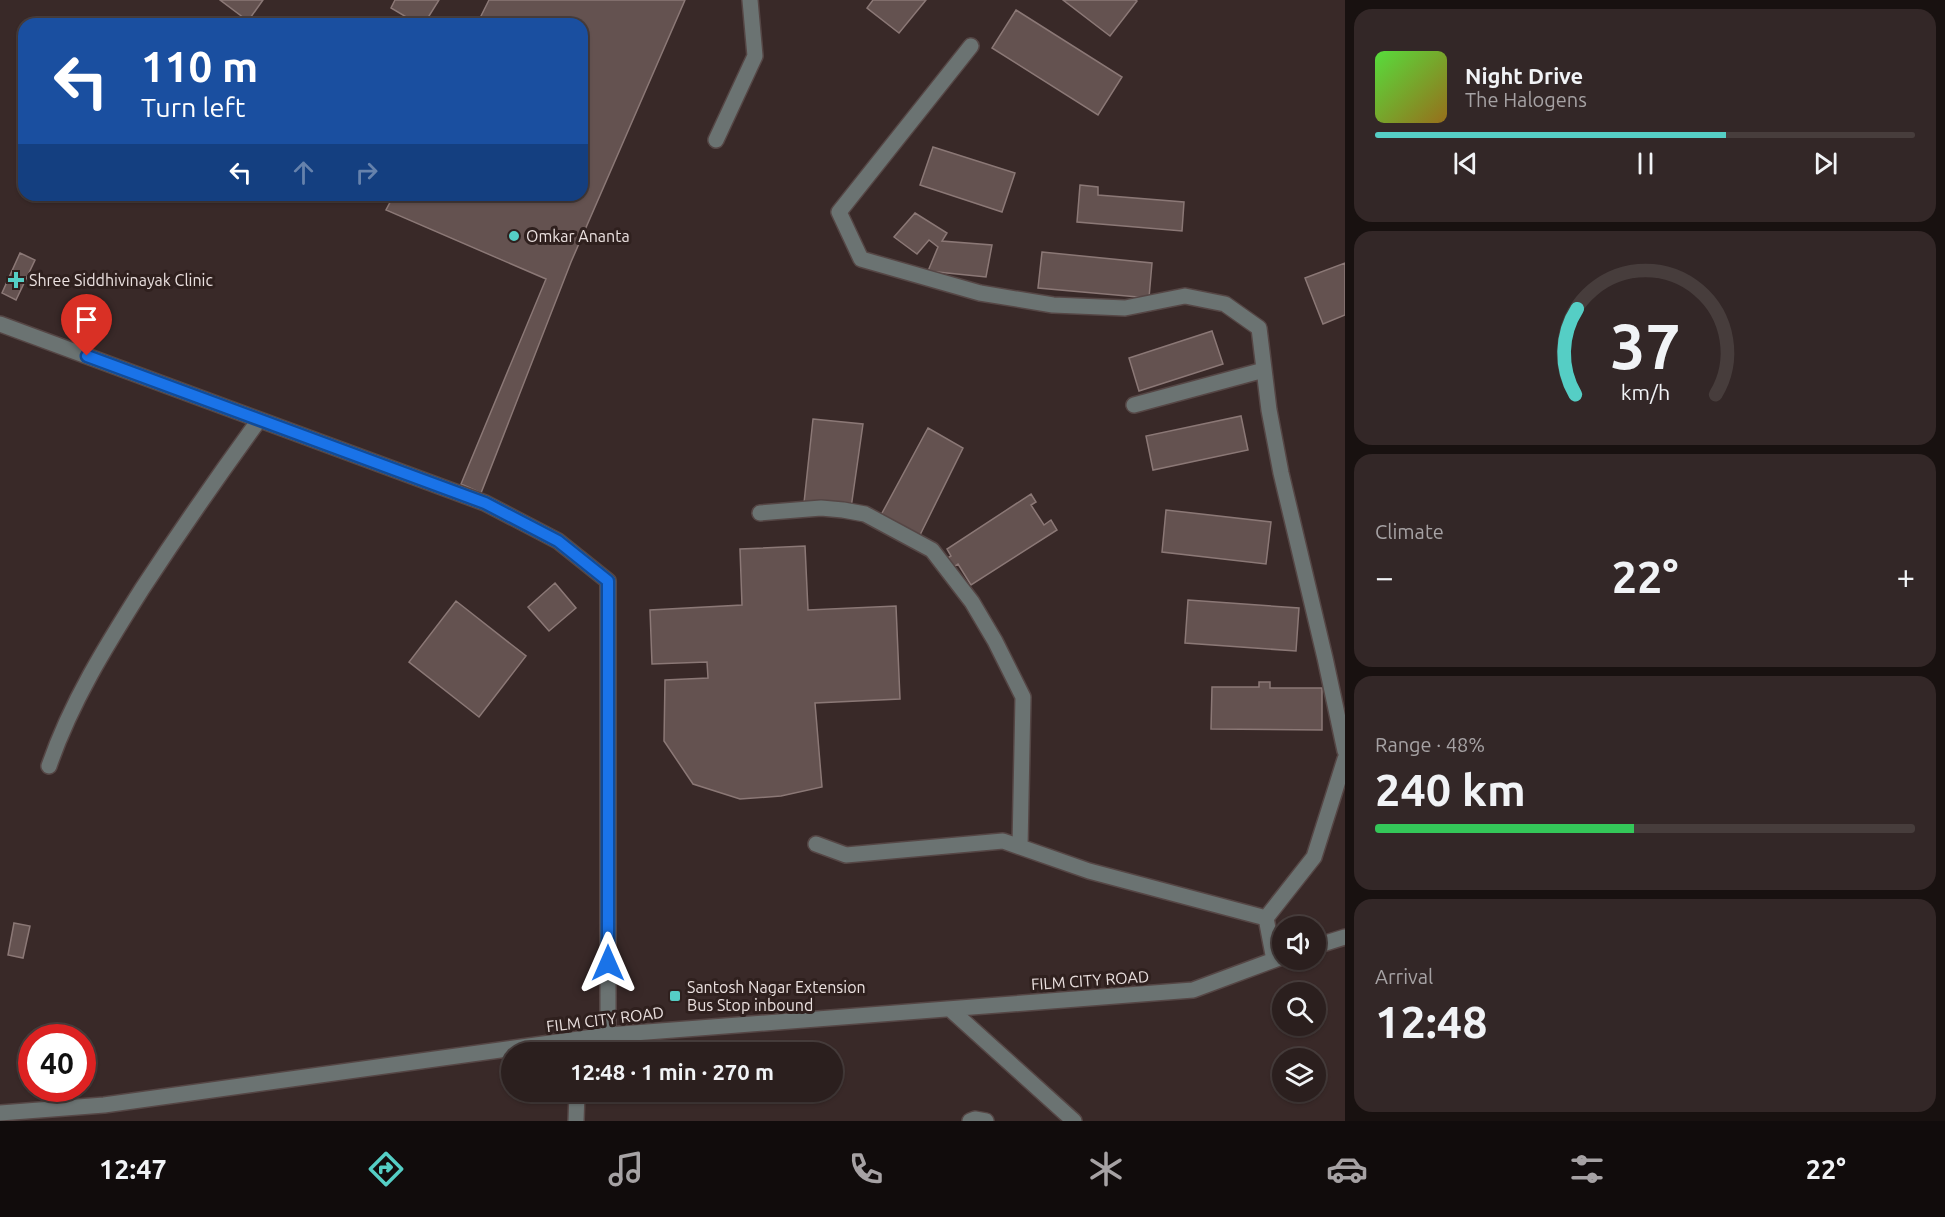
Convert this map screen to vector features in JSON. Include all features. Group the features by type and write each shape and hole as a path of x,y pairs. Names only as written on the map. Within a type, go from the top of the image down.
{"street":[{"path":"716,140 755,56 750,0"},
{"path":"971,46 840,213 861,259 980,293 1053,305 1125,308 1185,296 1225,304 1259,328 1281,473 1345,751"},
{"path":"0,324 485,503 558,541 608,581 608,1035"},
{"path":"1134,405 1264,370"},
{"path":"50,766 59,738 100,654 192,511 260,420"},
{"path":"760,513 820,508 865,514 932,550 972,603 995,641 1023,697 1020,847"},
{"path":"1266,918 1314,856 1345,759"},
{"path":"816,844 846,855 1003,841 1089,871 1266,918"},
{"path":"1266,918 1272,938"},
{"path":"1326,943 1345,937"},
{"name":"FILM CITY ROAD","path":"590,1042 608,1035 1193,990 1272,960"},
{"path":"950,1009 1074,1121"},
{"name":"FILM CITY ROAD","path":"0,1113 104,1106 501,1056"},
{"path":"576,1121 577,1102"},
{"path":"970,1121 975,1119 986,1121"}],"building":[{"path":"220,0 263,0 250,18 244,18"},
{"path":"395,0 439,0 428,18 408,18 391,8"},
{"name":"Omkar Ananta","path":"489,0 685,0 571,262 481,493 461,484 546,279 386,210 391,201 588,201 588,18 480,18"},
{"path":"873,0 926,0 899,33 867,8"},
{"path":"1063,0 1135,0 1137,1 1110,36"},
{"path":"1016,10 1122,77 1098,115 992,48"},
{"path":"933,147 1015,173 1002,212 920,185"},
{"path":"1080,185 1098,187 1098,195 1184,202 1182,231 1077,222"},
{"path":"915,213 947,233 942,241 992,245 986,277 928,271 938,247 929,240 917,254 894,237"},
{"path":"1042,252 1152,263 1149,298 1038,288"},
{"path":"20,253 35,260 16,300 2,293"},
{"path":"1345,263 1345,315 1323,324 1305,278"},
{"path":"1212,331 1223,364 1139,391 1129,358"},
{"path":"1241,416 1248,450 1153,470 1146,436"},
{"path":"813,419 863,424 851,508 804,503"},
{"path":"928,428 963,448 920,535 881,515"},
{"path":"1031,494 1036,502 1031,505 1044,525 1051,520 1057,530 971,585 958,564 952,568 946,559 951,556 947,549"},
{"path":"1166,510 1271,522 1266,564 1162,552"},
{"path":"805,546 808,610 896,606 900,699 815,703 822,787 781,796 740,799 693,784 664,741 665,680 708,678 707,662 652,664 650,610 742,605 740,549"},
{"path":"555,583 576,608 549,631 528,607"},
{"path":"1188,600 1299,608 1296,651 1185,643"},
{"path":"456,601 526,656 479,717 409,662"},
{"path":"1259,682 1270,682 1270,688 1322,688 1322,730 1211,729 1212,687 1259,687"},
{"path":"14,923 30,926 23,958 8,955"}],"place":[{"name":"Omkar Ananta","path":"514,236"},
{"name":"Shree Siddhivinayak Clinic","path":"16,280"},
{"name":"Santosh Nagar Extension Bus Stop inbound","path":"675,996"}],"route":[{"path":"87,356 485,503 558,541 608,581 608,963"}]}
